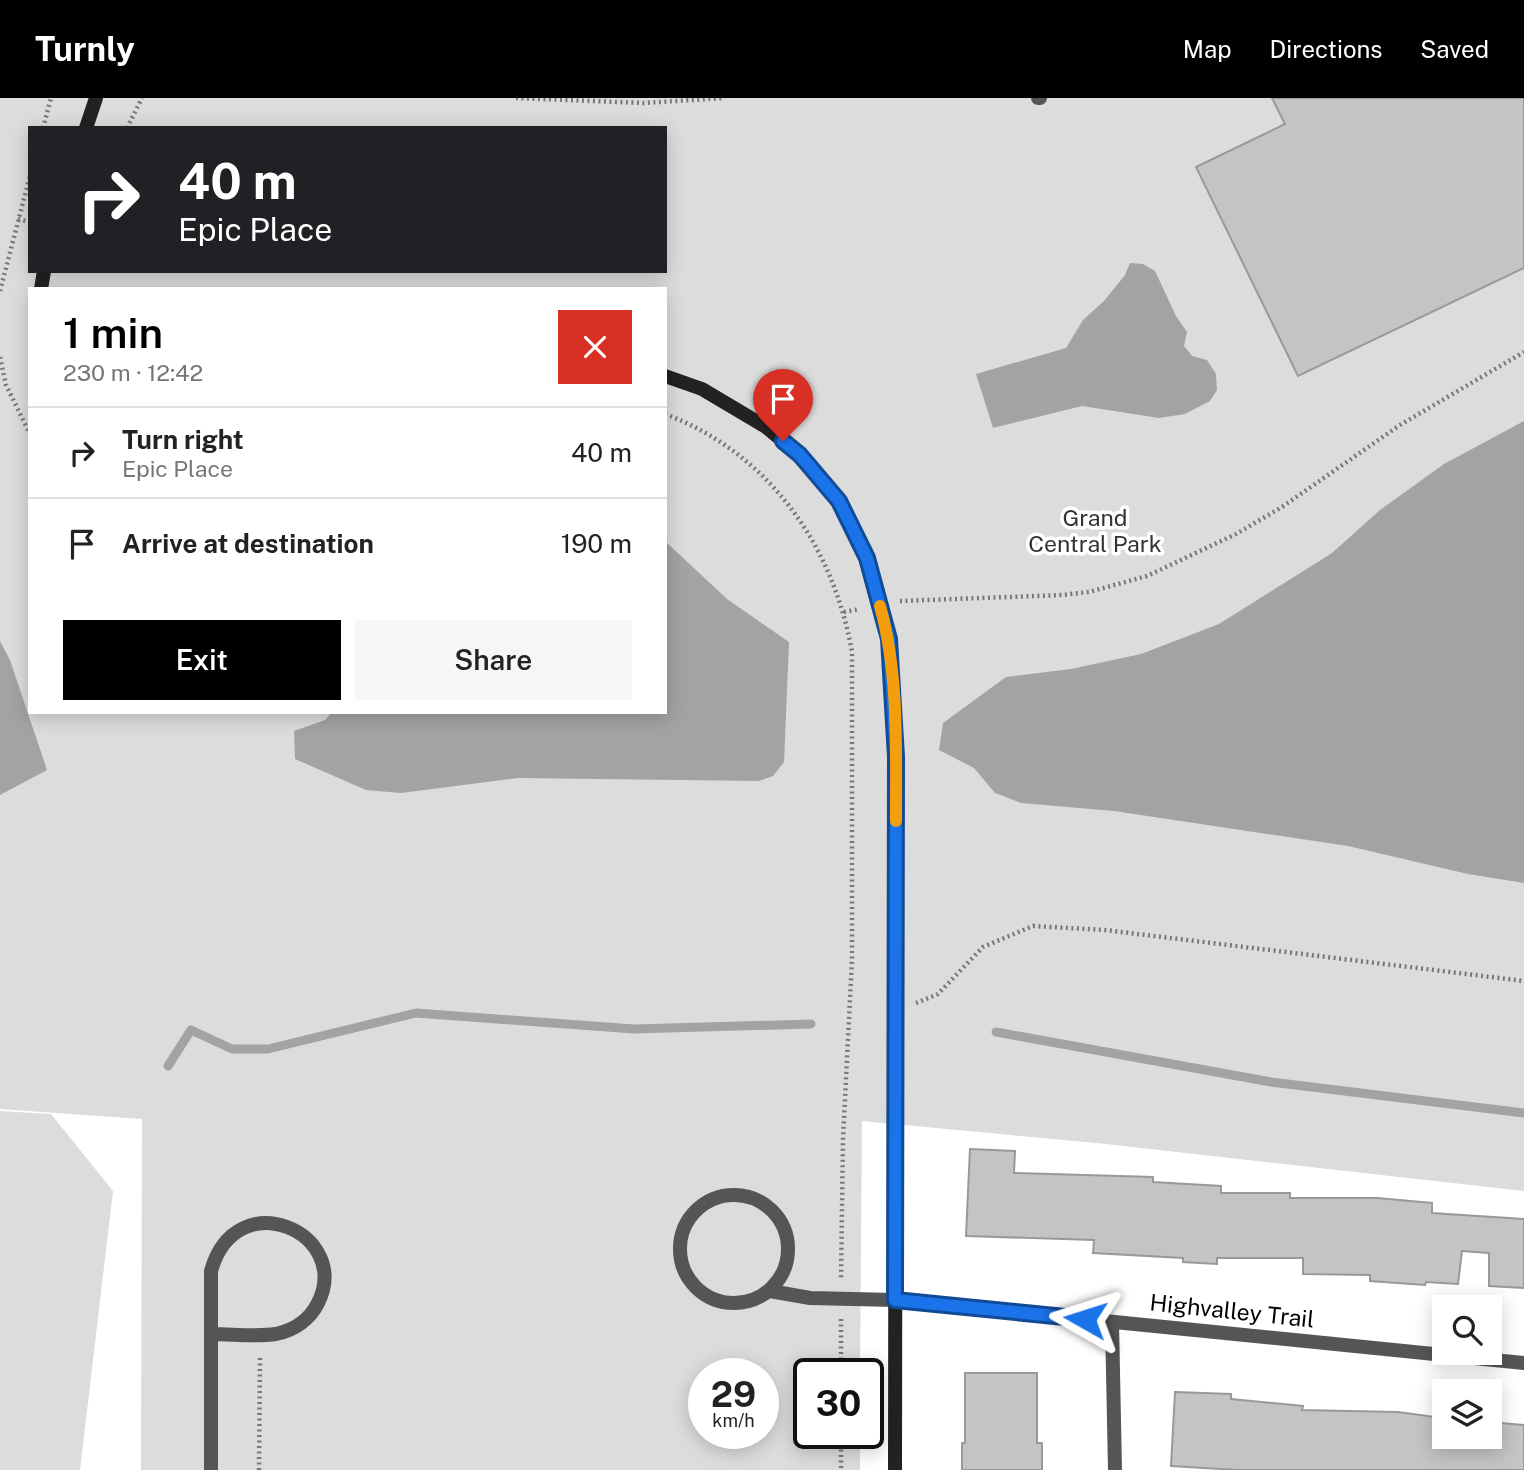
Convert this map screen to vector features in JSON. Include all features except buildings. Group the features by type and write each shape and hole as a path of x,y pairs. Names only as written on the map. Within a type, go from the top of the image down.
{"street":[{"path":"87,126 96,98"},
{"path":"667,377 702,389 766,427 800,455 839,501 867,558 889,639 896,757 895,1470"},
{"path":"736,1195 751,1197 775,1213 788,1238 789,1253 779,1280 770,1291 744,1303 730,1304 716,1301 693,1286 685,1274 679,1247 684,1227 696,1210 722,1196 736,1195"},
{"path":"211,1470 211,1270 215,1255 236,1231 250,1224 282,1224 309,1240 323,1267 324,1282 314,1311 303,1322 276,1334 212,1334"},
{"name":"Highvalley Trail","path":"770,1291 810,1298 895,1300 1524,1363"},
{"path":"1112,1322 1115,1470"}],"path":[{"path":"44,126 51,98"},
{"path":"128,126 142,98"},
{"path":"516,98 643,103 724,98"},
{"path":"0,291 28,183"},
{"path":"18,219 28,222"},
{"path":"844,612 914,599 1089,592 1147,576 1195,555 1259,521 1400,425 1524,352"},
{"path":"0,357 6,385 28,430"},
{"path":"667,415 708,434 736,453 785,499 822,556 844,612 852,652 852,959 844,1139 841,1358"},
{"path":"895,1011 938,994 982,947 1033,926 1105,930 1524,981"},
{"path":"259,1470 261,1334"},
{"path":"841,1449 841,1470"}],"green space":[{"name":"Grand Central Park","path":"0,98 1524,98 1524,1191 1106,1144 862,1121 860,1358 793,1358 793,1449 860,1449 860,1470 141,1470 142,1119 0,1109"},
{"path":"0,1111 51,1114 113,1191 80,1470 0,1470"}],"shaded area":[{"path":"1130,263 1143,264 1155,271 1176,316 1187,332 1184,346 1192,356 1207,360 1216,374 1217,390 1210,401 1185,414 1159,418 1082,406 993,428 976,374 1066,348 1083,320 1104,301 1125,275"},
{"path":"1524,421 1524,883 1468,874 1348,846 1114,811 1021,803 995,793 974,768 939,750 943,723 1006,677 1071,669 1141,654 1219,624 1332,553 1380,510 1444,464"},
{"path":"667,543 727,599 789,642 784,762 773,776 759,781 518,778 401,793 366,790 295,759 294,731 325,720 330,714 667,714"},
{"path":"0,641 10,660 47,770 0,795"}],"waterway":[{"path":"168,1066 191,1030 232,1049 268,1049 416,1013 634,1029 811,1024"},
{"path":"996,1032 1271,1082 1524,1113"}],"slow traffic":[{"path":"880,606 889,639 896,757 896,821"}],"route":[{"path":"783,441 800,455 839,501 867,558 889,639 896,757 895,1300 1085,1319"}]}
